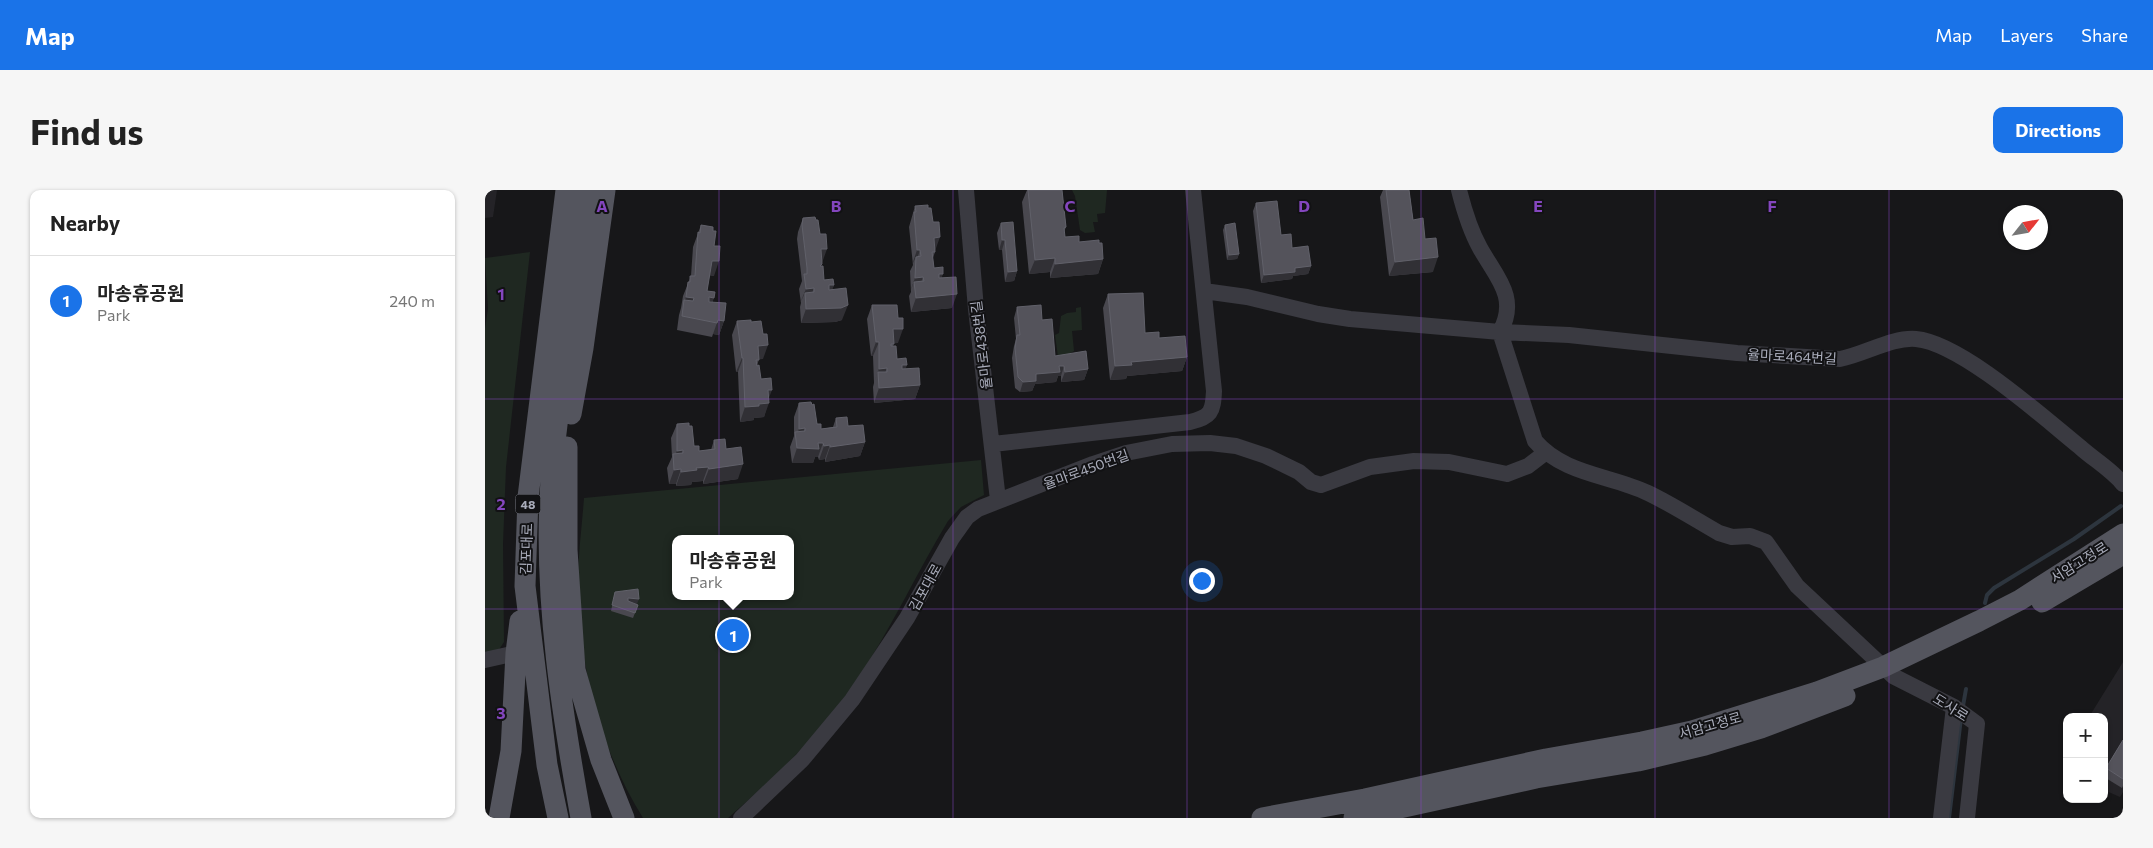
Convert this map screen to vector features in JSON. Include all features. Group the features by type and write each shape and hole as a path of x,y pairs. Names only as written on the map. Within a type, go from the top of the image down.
{"main road":[{"path":"528,496 524,422 552,190"},
{"name":"김포대로","path":"558,818 547,765 525,586 528,496 566,190"},
{"name":"김포대로","path":"581,818 567,736 555,643 551,576 550,499 566,339 584,190"},
{"path":"550,499 567,436 583,348 605,190"},
{"path":"567,436 567,550 575,670 601,760 624,818"},
{"name":"서암고정로","path":"1262,818 1365,799 1546,759 1693,731 1888,672 2020,600 2123,534"},
{"name":"서암고정로","path":"1354,818 1536,778 1638,760 1705,745 1804,712 1888,672 2032,608 2123,554"},
{"path":"499,818 511,751 516,653 525,586"}],"street":[{"name":"율마로438번길","path":"966,190 976,309 998,500"},
{"name":"율마로450번길","path":"993,444 1204,419 1213,408 1215,391 1193,190"},
{"path":"1459,190 1471,228 1481,249 1506,289 1505,323 1500,332 1535,441 1545,453 1590,475 1647,493 1719,533 1732,537 1750,536 1766,542 1797,586 1888,672"},
{"path":"1204,291 1247,297 1318,314 1351,319 1500,332"},
{"name":"율마로464번길","path":"1500,332 1569,335 1737,353 1840,358 1857,356 1893,341 1919,339 1951,351 2016,395 2123,484"},
{"name":"율마로450번길","path":"998,500 1126,453 1172,444 1210,443 1236,446 1266,456 1321,485 1370,467 1414,461 1449,462 1507,474 1528,466 1545,453"},
{"name":"김포대로","path":"741,818 802,760 852,700 886,651 952,538 967,517 978,509 998,500"},
{"path":"485,660 516,653"},
{"name":"도사로","path":"1888,672 1954,707 1977,724 1967,818"},
{"path":"1941,818 1954,707"}],"shaded area":[{"path":"485,190 497,190 493,217 485,218"},
{"path":"1072,190 1107,190 1105,213 1097,214 1098,222 1093,222 1095,232 1085,233 1080,230 1075,196"},
{"path":"530,252 506,467 503,544 504,642 498,651 485,656 485,328 488,309 485,258"},
{"path":"1081,307 1082,330 1072,331 1074,351 1062,358 1058,357 1055,335 1059,333 1061,316 1076,312 1076,308"},
{"path":"981,460 984,495 961,507 948,521 868,663 842,702 780,771 728,818 643,818 615,763 594,704 587,674 579,613 579,550 584,498"},
{"path":"2123,662 2123,792 2120,797 2108,792 2108,713 2091,713"}],"building":[{"path":"1028,190 1062,190 1066,227 1064,228 1065,237 1079,236 1079,242 1099,240 1099,243 1102,243 1103,259 1055,264 1055,258 1035,260"},
{"path":"1386,190 1409,190 1413,220 1423,218 1425,239 1436,238 1438,257 1395,262"},
{"path":"1277,201 1281,235 1291,234 1292,248 1308,246 1311,266 1295,268 1295,272 1264,275 1256,203"},
{"path":"928,205 928,208 931,208 933,222 939,222 940,237 934,238 935,252 932,252 934,268 943,267 943,274 939,274 939,278 956,277 957,294 916,298 914,282 924,281 923,277 915,278 916,257 921,256 920,250 917,250 914,212 916,212 915,206"},
{"path":"815,217 818,220 820,234 826,234 827,249 821,249 822,264 820,266 823,266 824,280 833,279 834,285 829,285 829,290 846,288 848,305 841,308 806,309 805,293 814,292 814,288 806,289 804,274 807,274 807,268 802,225 803,218"},
{"path":"1013,222 1017,271 1008,272 1005,240 1002,240 1001,223"},
{"path":"1235,223 1239,254 1229,255 1225,225"},
{"path":"701,225 713,227 713,231 716,231 714,246 720,246 719,261 712,261 707,291 715,292 714,298 709,297 709,302 726,303 724,321 718,320 717,323 682,316 684,300 693,301 694,298 686,297 690,276 695,276 698,232 700,233"},
{"path":"1143,293 1145,333 1159,332 1159,338 1185,336 1187,357 1131,362 1132,365 1115,366 1108,294"},
{"path":"872,305 897,305 898,318 903,318 903,329 893,329 894,344 891,344 891,346 896,346 897,359 906,358 907,365 902,365 902,369 919,368 920,385 879,388 878,372 887,372 887,368 879,369 879,342 876,342"},
{"path":"1041,305 1042,320 1052,319 1055,356 1086,351 1088,369 1065,372 1064,366 1059,366 1060,372 1036,374 1036,381 1023,382 1018,377 1015,348 1017,335 1020,335 1017,307"},
{"path":"751,320 751,322 761,321 763,334 767,334 768,345 758,346 759,360 756,360 757,366 759,365 761,379 771,378 772,390 768,390 769,403 745,407 743,358 737,321"},
{"path":"811,402 812,405 814,404 817,424 821,424 821,429 837,427 836,418 847,417 848,426 863,425 865,442 830,447 830,445 824,446 823,443 818,443 819,449 797,448 795,432 805,431 805,428 799,429 799,403"},
{"path":"689,423 689,426 692,426 694,446 699,446 699,451 715,449 714,440 725,439 726,449 741,447 743,464 709,469 708,467 696,468 697,470 681,472 681,469 674,470 673,454 683,453 683,450 677,451 677,424"},
{"path":"638,589 639,599 628,598 628,601 638,605 635,613 612,605 615,592"},
{"path":"2123,740 2123,779 2108,769 2108,765"}],"waterway":[{"path":"1985,603 1987,595 1994,588 2074,539 2121,506"},
{"path":"1963,706 1966,689"},
{"path":"1949,818 1961,718"}],"place":[{"name":"마송휴공원","path":"733,635"}]}
